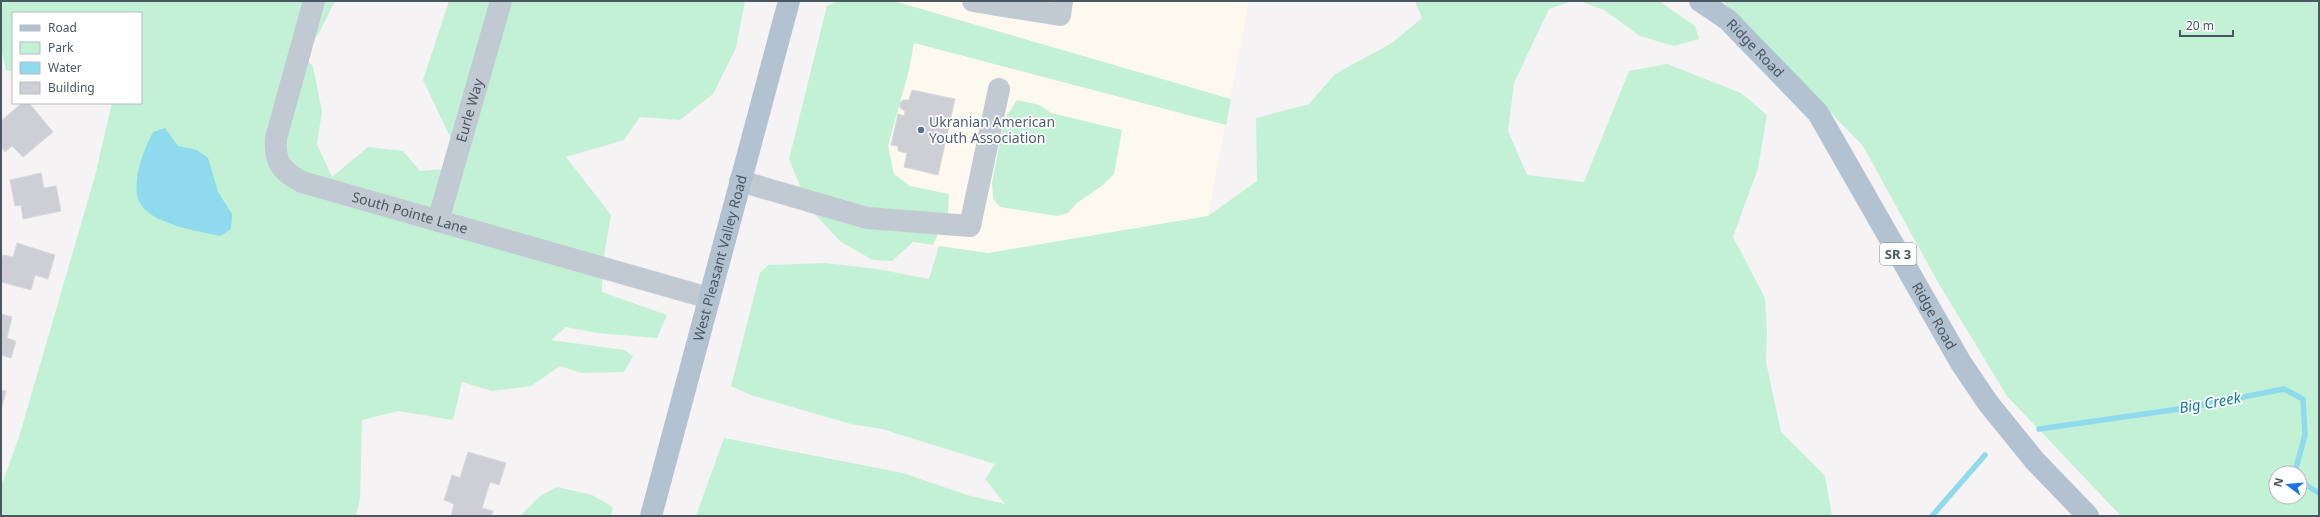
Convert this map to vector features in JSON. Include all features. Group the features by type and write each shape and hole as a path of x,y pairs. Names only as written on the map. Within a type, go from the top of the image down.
{"main road":[{"name":"West Pleasant Valley Road","path":"651,516 788,1"},
{"name":"Ridge Road","path":"1700,1 1728,20 1818,113 1961,363 1988,403 2035,461 2088,516"}],"street":[{"name":"South Pointe Lane","path":"314,1 276,138 275,152 279,164 289,175 302,182 709,298"},
{"name":"Eurle Way","path":"438,221 501,1"},
{"path":"973,1 1060,15 1062,1"},
{"path":"740,181 867,218 970,226 999,89"}],"shaded area":[{"path":"845,1 1249,1 1208,216 988,253 859,235"}],"green space":[{"path":"2,1 335,1 318,35 298,49 313,67 322,111 317,144 332,177 368,147 403,151 420,171 442,169 452,141 423,80 449,1 745,1 736,48 713,94 680,120 640,117 624,140 566,157 611,215 603,262 602,292 667,315 657,338 597,333 566,327 551,340 624,350 633,356 624,372 582,373 560,366 531,386 492,391 462,382 453,420 398,411 362,420 360,499 356,516 1,516 1,487 19,437 95,176 112,104 142,104 142,12 12,12 12,72 6,70 1,48"},
{"path":"838,1 894,1 1231,99 1226,125 914,43 909,70 888,146 894,174 910,186 949,194 948,213 933,245 913,242 892,261 873,260 841,242 809,208 789,159 827,6"},
{"path":"1415,1 1572,1 1549,9 1514,83 1508,131 1527,175 1584,182 1629,71 1667,64 1741,93 1767,115 1758,168 1733,237 1765,298 1767,333 1766,362 1781,432 1825,476 1832,516 696,516 724,438 903,473 967,495 1005,504 985,479 995,464 882,429 851,424 751,395 731,386 760,273 768,265 826,263 877,269 929,279 939,246 988,253 1208,216 1257,181 1256,118 1309,104 1335,74 1392,43 1422,18"},
{"path":"1580,1 1659,1 1695,26 1699,39 1674,46 1640,36 1604,10"},
{"path":"1723,1 2319,1 2319,516 2121,516 2007,396 1939,284 1863,146"},
{"path":"1017,100 1040,105 1051,113 1122,130 1114,174 1103,185 1077,203 1068,213 1057,216 1000,207 993,199 992,183 1004,120"},
{"path":"557,487 592,495 613,507 611,516 520,516 540,496"}],"water":[{"path":"165,128 178,146 197,150 208,158 218,192 232,214 231,229 221,236 165,222 146,210 140,203 137,195 137,177 142,157 153,132"}],"building":[{"name":"Ukranian American Youth Association","path":"912,90 955,99 938,175 904,167 907,153 898,151 898,146 891,145 898,114 904,116 905,111 900,108 900,103 903,100 909,100"},
{"path":"21,104 30,104 53,132 23,157 12,146 5,152 1,146 1,121"},
{"path":"41,173 44,188 56,186 61,211 23,219 21,205 15,206 10,180"},
{"path":"17,243 55,255 48,279 35,275 31,290 1,282 1,263 3,255 13,257"},
{"path":"1,314 12,317 7,338 16,341 11,358 1,355"},
{"path":"1,390 6,391 1,410"},
{"path":"468,452 506,463 499,485 490,482 482,508 493,511 491,516 451,516 454,504 444,500 452,475 460,478"}],"waterway":[{"name":"Big Creek","path":"2039,429 2186,408 2284,389 2303,399 2305,435 2297,465"},
{"name":"Big Creek","path":"1932,516 1985,455"},
{"name":"Big Creek","path":"2308,486 2319,493"}],"place":[{"name":"Ukranian American Youth Association","path":"921,130"}]}
